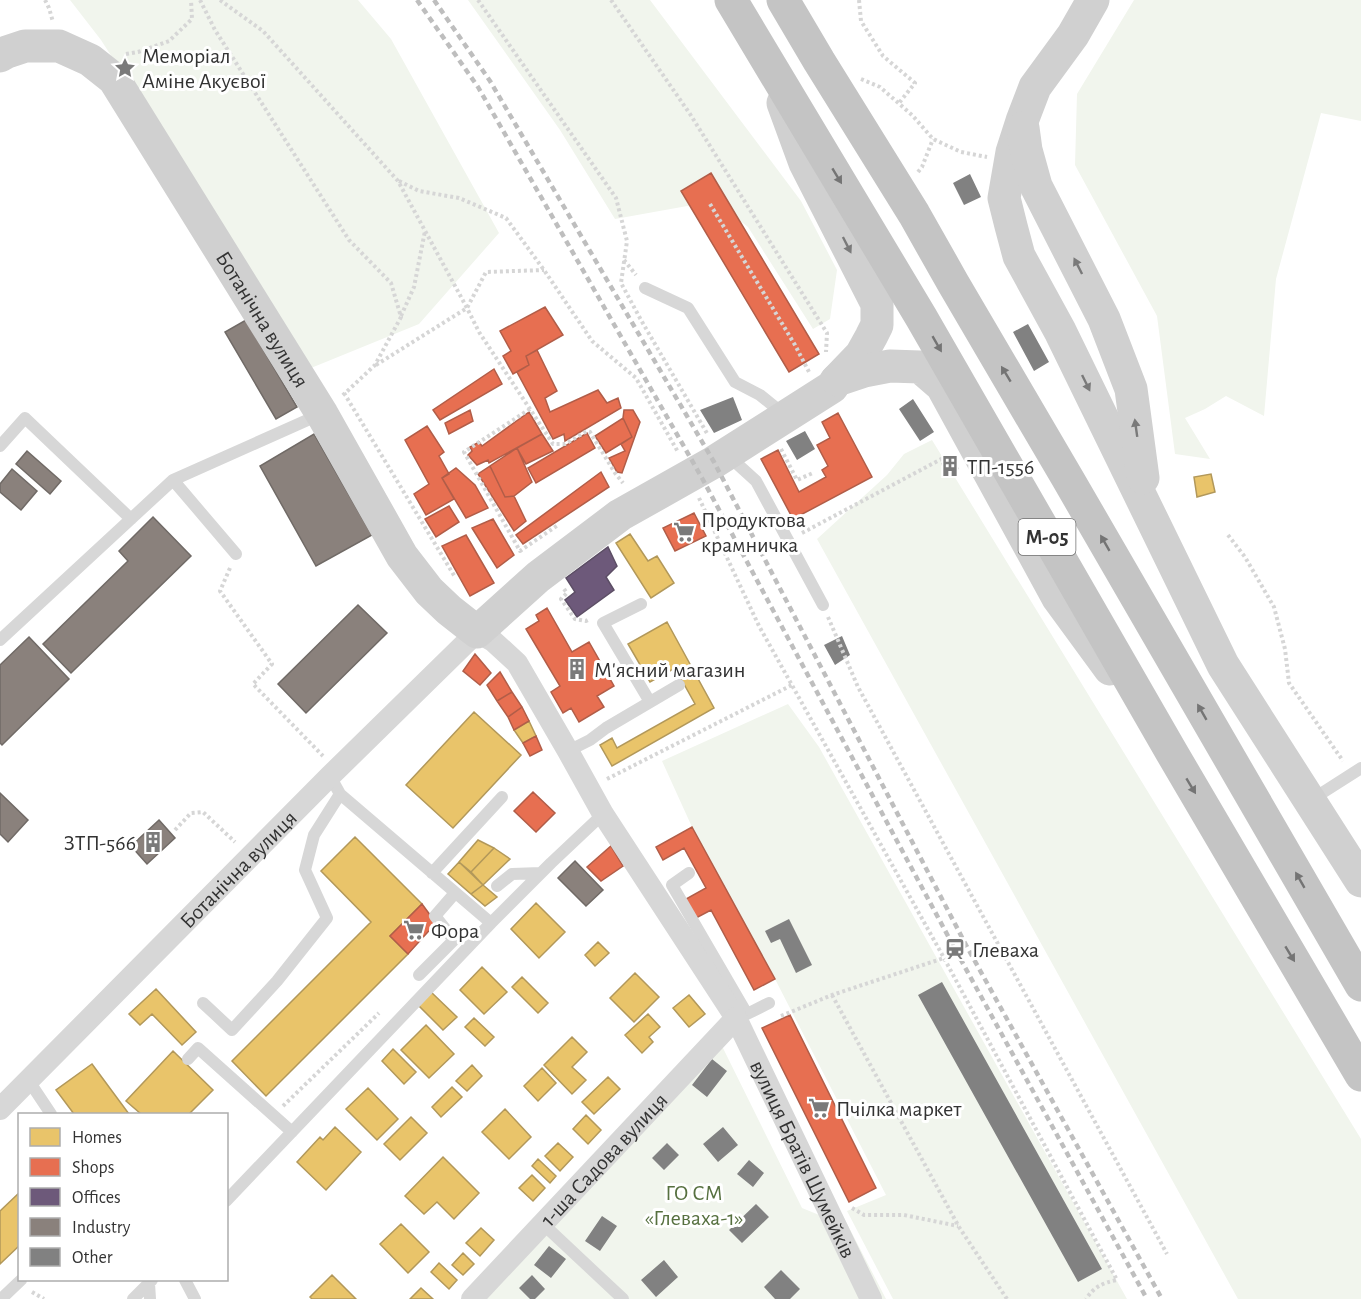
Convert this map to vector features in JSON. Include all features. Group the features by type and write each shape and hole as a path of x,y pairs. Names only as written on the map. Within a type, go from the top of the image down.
{"highway":[{"path":"714,0 766,56"},
{"name":"М-05","path":"731,0 921,317 1172,753 1361,1075"},
{"name":"М-05","path":"783,0 914,214 1360,983"}],"street":[{"path":"1093,0 1073,35 1035,87 1012,152 1004,198 1019,256 1060,331 1224,665 1361,881"},
{"name":"Ботанічна вулиця","path":"12,51 59,46 90,60 114,79 333,404 402,556 429,591 449,610 477,632 493,641 517,663 603,814 664,890 706,958 737,1016"},
{"path":"477,632 538,578 620,514 725,455 780,434 831,380 861,355 871,337 877,325 877,304 806,163 766,56"},
{"path":"1022,121 1026,150 1036,186 1104,319 1131,389 1147,507"},
{"path":"1011,226 1016,217 1029,210 1050,212"},
{"path":"1060,331 1092,330 1104,319"},
{"path":"831,380 890,366 920,368 942,386 1058,598 1172,753"},
{"name":"Ботанічна вулиця","path":"0,1109 251,856 335,785 477,632"},
{"name":"вулиця Братів Шумейків","path":"737,1016 871,1299"},
{"name":"1-ша Садова вулиця","path":"472,1299 737,1016"}],"lane":[{"path":"645,288 688,308 735,382 760,395 776,408 780,434"},
{"path":"0,640 173,480 333,404"},
{"path":"0,446 25,417 131,519"},
{"path":"725,455 756,481 824,605"},
{"path":"173,480 236,554"},
{"path":"641,604 603,623 650,702"},
{"path":"568,751 679,685"},
{"path":"1311,802 1357,771"},
{"path":"203,1003 232,1030 276,981 327,918 305,870 314,835 335,785 491,923"},
{"path":"432,873 502,796"},
{"path":"228,1199 491,923 603,814"},
{"path":"497,886 512,874 541,873"},
{"path":"664,890 689,873"},
{"path":"419,975 454,940 435,916 455,893"},
{"path":"435,960 448,969"},
{"path":"737,1016 747,1014 769,1003"},
{"path":"188,1059 198,1048 292,1132"},
{"path":"29,1081 50,1113"},
{"path":"543,1224 623,1299"},
{"path":"1,1299 20,1281"},
{"path":"133,1299 150,1281"},
{"path":"150,1281 150,1299"},
{"path":"186,1281 195,1299"}],"path":[{"path":"90,60 138,52 169,41 192,19 191,0"},
{"path":"200,0 215,30 349,240 391,283 400,317"},
{"path":"220,0 263,31 399,181 479,332 554,444 565,444 587,431 590,432 628,490"},
{"path":"478,0 616,198 627,242 621,283 641,320 725,455"},
{"path":"611,0 690,114 827,333 831,380 813,381 795,345 710,204"},
{"path":"859,0 861,21 883,56 915,83 899,103"},
{"path":"858,78 880,87 912,115 933,138 961,152"},
{"path":"914,214 912,179 922,167 933,138"},
{"path":"399,181 419,191 459,198 506,218 592,341 636,378 680,455"},
{"path":"375,365 414,287 425,231"},
{"path":"458,582 333,404 375,365 467,308 486,272 544,270"},
{"path":"530,409 464,452 520,551 567,520"},
{"path":"780,434 797,480 813,473"},
{"path":"788,540 955,452"},
{"path":"613,488 623,482"},
{"path":"696,493 759,626 944,958 1116,1280 1093,1289 1086,1299"},
{"path":"1228,535 1245,557 1274,607 1285,649 1289,683 1357,771"},
{"path":"236,554 220,591 272,664 253,684 322,753 335,785"},
{"path":"561,586 567,593 561,599 576,619 586,621 596,615"},
{"path":"824,605 858,687 1167,1254"},
{"path":"586,785 600,783 792,685"},
{"path":"175,830 191,813 203,812 251,856"},
{"path":"737,1016 786,1013 832,995 944,958"},
{"path":"832,995 959,1227 1007,1299"},
{"path":"273,1115 385,1008"},
{"path":"829,1211 846,1205 864,1215 904,1215 959,1227"}],"green space":[{"path":"70,0 358,0 391,39 499,233 419,324 311,368 101,40"},
{"path":"468,0 650,0 801,201 837,270 830,319 813,329 748,227 715,201 615,219 560,130"},
{"path":"1134,0 1361,0 1361,121 1321,113 1276,279 1264,416 1226,396 1185,418 1210,459 1175,454 1157,316 1075,165 1077,94"},
{"path":"932,440 1361,1139 1361,1299 1238,1299 817,539 887,475 904,454"},
{"path":"788,704 819,747 1127,1299 893,1299 847,1211 886,1195 775,979 692,827 662,761"},
{"name":"ГО СМ «Глеваха-1»","path":"719,1040 802,1208 829,1219 842,1214 886,1299 476,1299"}],"building: Homes":[{"path":"1211,474 1215,492 1197,497 1194,477"},
{"path":"630,534 648,561 657,556 674,583 651,598 616,543"},
{"path":"667,622 714,708 612,766 600,745 612,738 617,748 695,704 675,668 650,682 628,644"},
{"path":"474,712 521,755 453,828 406,785"},
{"path":"529,721 536,736 523,743 514,730"},
{"path":"355,837 422,904 390,936 408,954 266,1096 232,1061 371,922 321,871"},
{"path":"478,840 494,848 471,872 459,862"},
{"path":"494,848 510,859 483,885 471,872"},
{"path":"459,862 483,885 471,894 448,874"},
{"path":"483,885 497,897 485,906 471,894"},
{"path":"536,903 565,932 539,958 511,929"},
{"path":"598,942 609,953 595,966 585,955"},
{"path":"482,967 507,992 484,1014 460,990"},
{"path":"635,973 659,997 634,1022 610,998"},
{"path":"522,977 548,1003 538,1013 512,987"},
{"path":"156,989 196,1032 182,1045 152,1014 140,1025 129,1014"},
{"path":"431,992 457,1017 443,1030 418,1005"},
{"path":"689,995 705,1014 689,1027 673,1008"},
{"path":"648,1014 660,1027 649,1037 653,1042 642,1053 625,1035"},
{"path":"474,1018 494,1037 485,1046 465,1027"},
{"path":"426,1025 454,1054 429,1078 401,1050"},
{"path":"572,1037 587,1052 572,1067 586,1080 572,1094 544,1065"},
{"path":"393,1049 416,1072 404,1084 382,1061"},
{"path":"173,1051 213,1090 190,1113 140,1113 126,1101"},
{"path":"92,1064 128,1113 73,1113 56,1090"},
{"path":"472,1065 482,1076 467,1091 456,1081"},
{"path":"542,1068 556,1083 538,1101 524,1086"},
{"path":"608,1077 620,1089 594,1114 582,1102"},
{"path":"452,1087 462,1097 441,1117 432,1107"},
{"path":"368,1088 398,1119 377,1140 346,1109"},
{"path":"505,1109 531,1137 509,1159 482,1132"},
{"path":"586,1115 601,1130 588,1144 573,1129"},
{"path":"411,1117 427,1133 400,1160 384,1144"},
{"path":"335,1127 361,1152 326,1190 297,1162 320,1137 323,1140"},
{"path":"558,1143 573,1157 560,1171 545,1156"},
{"path":"443,1157 479,1193 454,1219 437,1202 424,1214 405,1196"},
{"path":"538,1159 556,1176 550,1183 532,1166"},
{"path":"532,1175 545,1188 533,1201 519,1188"},
{"path":"18,1194 18,1247 0,1264 0,1211"},
{"path":"401,1224 429,1252 408,1273 380,1244"},
{"path":"481,1228 494,1240 480,1256 466,1243"},
{"path":"463,1253 474,1264 463,1275 452,1265"},
{"path":"439,1263 457,1280 449,1289 431,1272"},
{"path":"332,1275 356,1299 312,1299 310,1297"},
{"path":"421,1288 433,1299 410,1299"}],"building: Shops":[{"path":"711,173 819,354 789,372 681,191"},
{"path":"545,307 563,335 526,356 529,365 513,374 503,356 511,351 500,331"},
{"path":"537,350 557,391 545,398 550,412 598,390 607,403 618,398 621,408 565,441 564,434 553,439 517,372 529,365 526,356"},
{"path":"494,369 502,384 440,420 433,410"},
{"path":"470,410 473,421 449,434 445,423"},
{"path":"624,410 633,410 640,422 622,473 617,472 609,458 625,451 621,444 632,437 623,418"},
{"path":"529,412 542,434 489,463 488,460 477,465 468,455 472,451 470,447 479,442 482,446"},
{"path":"838,413 872,477 793,519 761,459 778,450 799,492 826,477 822,470 828,466 817,445 830,438 822,422"},
{"path":"623,418 632,437 606,453 595,436"},
{"path":"427,426 444,452 439,456 449,474 442,478 454,499 426,515 414,494 429,484 405,440"},
{"path":"587,433 595,448 536,483 528,468"},
{"path":"542,434 553,451 526,464 517,448"},
{"path":"517,448 532,482 514,496 505,497 490,466"},
{"path":"490,466 505,497 514,496 526,521 514,531 478,474"},
{"path":"456,468 475,485 488,508 466,518 442,478"},
{"path":"601,472 609,487 523,544 516,535"},
{"path":"449,506 459,522 436,537 425,519"},
{"name":"Продуктова крамничка","path":"694,513 706,536 675,551 663,528"},
{"path":"493,519 514,555 497,568 472,528"},
{"path":"466,535 494,583 470,596 442,546"},
{"name":"М'ясний магазин","path":"547,608 572,652 589,642 614,686 597,696 604,707 579,722 571,708 563,713 551,692 560,686 526,629 539,621 536,615"},
{"path":"475,654 491,673 480,685 463,671"},
{"path":"500,672 512,692 497,701 487,685"},
{"path":"512,692 522,707 508,717 497,701"},
{"path":"522,707 529,721 514,730 508,717"},
{"path":"536,736 542,750 530,756 523,743"},
{"path":"533,792 555,813 536,832 514,811"},
{"path":"692,827 775,979 754,990 711,910 696,918 686,899 706,888 684,848 663,860 656,847"},
{"path":"611,846 623,866 601,881 587,867"},
{"name":"Фора","path":"422,904 436,923 408,954 390,936"},
{"name":"Пчілка маркет","path":"790,1015 876,1188 849,1202 762,1028"}],"building: Offices":[{"path":"608,547 617,566 606,577 614,590 577,617 565,600 575,592 566,578"}],"building: Industry":[{"path":"246,320 297,407 276,419 225,332"},
{"path":"314,434 372,535 316,566 260,466"},
{"path":"27,451 61,481 50,494 16,464"},
{"path":"12,469 37,491 21,510 0,492 0,484"},
{"path":"153,517 191,556 71,673 43,644 128,561 119,551"},
{"path":"358,605 387,633 306,713 278,684"},
{"path":"29,637 69,679 2,745 0,743 0,665"},
{"path":"0,793 28,820 8,842 0,834"},
{"name":"ЗТП-566","path":"159,820 175,838 147,864 131,846"},
{"path":"575,861 603,890 586,906 558,878"}],"building: Other":[{"path":"970,174 981,197 964,205 953,183"},
{"path":"1028,324 1049,362 1034,371 1013,332"},
{"path":"733,397 742,420 714,433 700,410"},
{"path":"913,399 934,432 920,441 899,409"},
{"path":"805,431 815,449 797,460 786,441"},
{"name":"ТП-1556","path":"954,458 959,469 945,475 941,463"},
{"path":"842,636 850,655 835,665 824,645"},
{"path":"789,919 812,965 796,973 780,939 771,943 765,931"},
{"path":"942,982 1102,1269 1078,1282 918,995"},
{"path":"712,1059 727,1071 707,1097 692,1085"},
{"path":"723,1127 738,1145 718,1162 703,1144"},
{"path":"667,1143 679,1155 664,1170 652,1158"},
{"path":"749,1160 764,1173 753,1187 737,1174"},
{"path":"756,1204 769,1217 742,1243 729,1230"},
{"path":"602,1216 617,1226 600,1251 585,1241"},
{"path":"549,1246 566,1259 551,1278 534,1265"},
{"path":"664,1260 678,1277 656,1297 641,1280"},
{"path":"781,1270 800,1289 790,1299 775,1299 764,1287"},
{"path":"532,1275 545,1289 535,1299 530,1299 519,1288"}],"railway":[{"path":"417,0 478,87 702,478 955,949 1147,1299"},
{"path":"434,0 490,81 714,462 966,945 1162,1299"}],"place":[{"name":"Меморіал Аміне Акуєвої","path":"125,68"},
{"name":"ТП-1556","path":"950,466"},
{"name":"Продуктова крамничка","path":"684,532"},
{"name":"М'ясний магазин","path":"577,669"},
{"name":"ЗТП-566","path":"153,842"},
{"name":"Фора","path":"414,930"},
{"name":"Глеваха","path":"955,949"},
{"name":"Пчілка маркет","path":"819,1108"}]}
